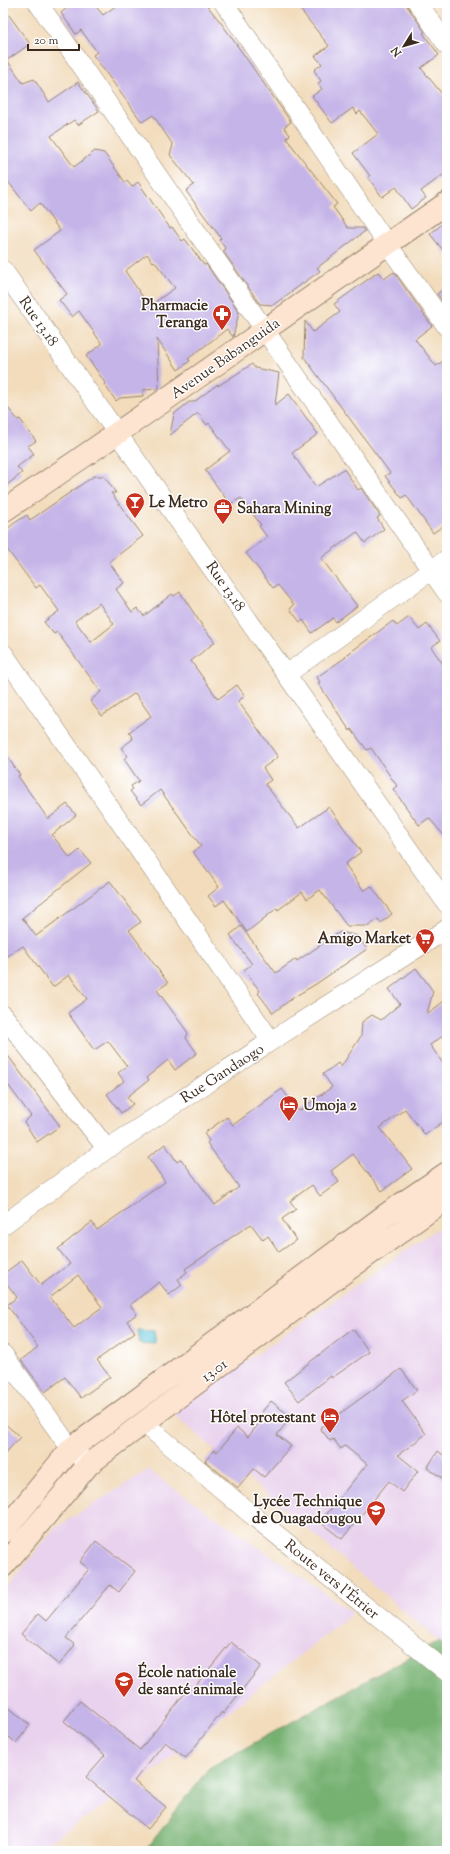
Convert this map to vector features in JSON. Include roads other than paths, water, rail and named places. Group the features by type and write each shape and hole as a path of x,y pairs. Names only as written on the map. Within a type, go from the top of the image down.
{"street":[{"path":"38,3 447,593"},
{"path":"224,3 387,244 447,327"},
{"path":"418,3 447,45"},
{"name":"Avenue Babanguida","path":"3,511 119,434 265,329 447,203"},
{"name":"Rue 13.18","path":"3,270 447,904"},
{"path":"287,674 447,559"},
{"path":"3,653 271,1041"},
{"name":"Rue Gandaogo","path":"3,1225 107,1149 271,1041 447,929"},
{"path":"3,1015 107,1149"},
{"name":"13.01","path":"3,1532 71,1449 375,1223 447,1173"},
{"name":"13.01","path":"3,1566 89,1464 332,1281 447,1198"},
{"path":"3,1354 71,1449 89,1464"},
{"name":"Route vers l'Étrier","path":"144,1423 246,1510 447,1672"}],"water":[{"path":"137,1330 154,1331 156,1344 139,1343"}],"place":[{"name":"Pharmacie Teranga","path":"222,331"},
{"name":"Le Metro","path":"135,519"},
{"name":"Sahara Mining","path":"223,525"},
{"name":"Amigo Market","path":"425,955"},
{"name":"Umoja 2","path":"289,1122"},
{"name":"Hôtel protestant","path":"330,1434"},
{"name":"Lycée Technique de Ouagadougou","path":"376,1527"},
{"name":"École nationale de santé animale","path":"124,1698"}]}
